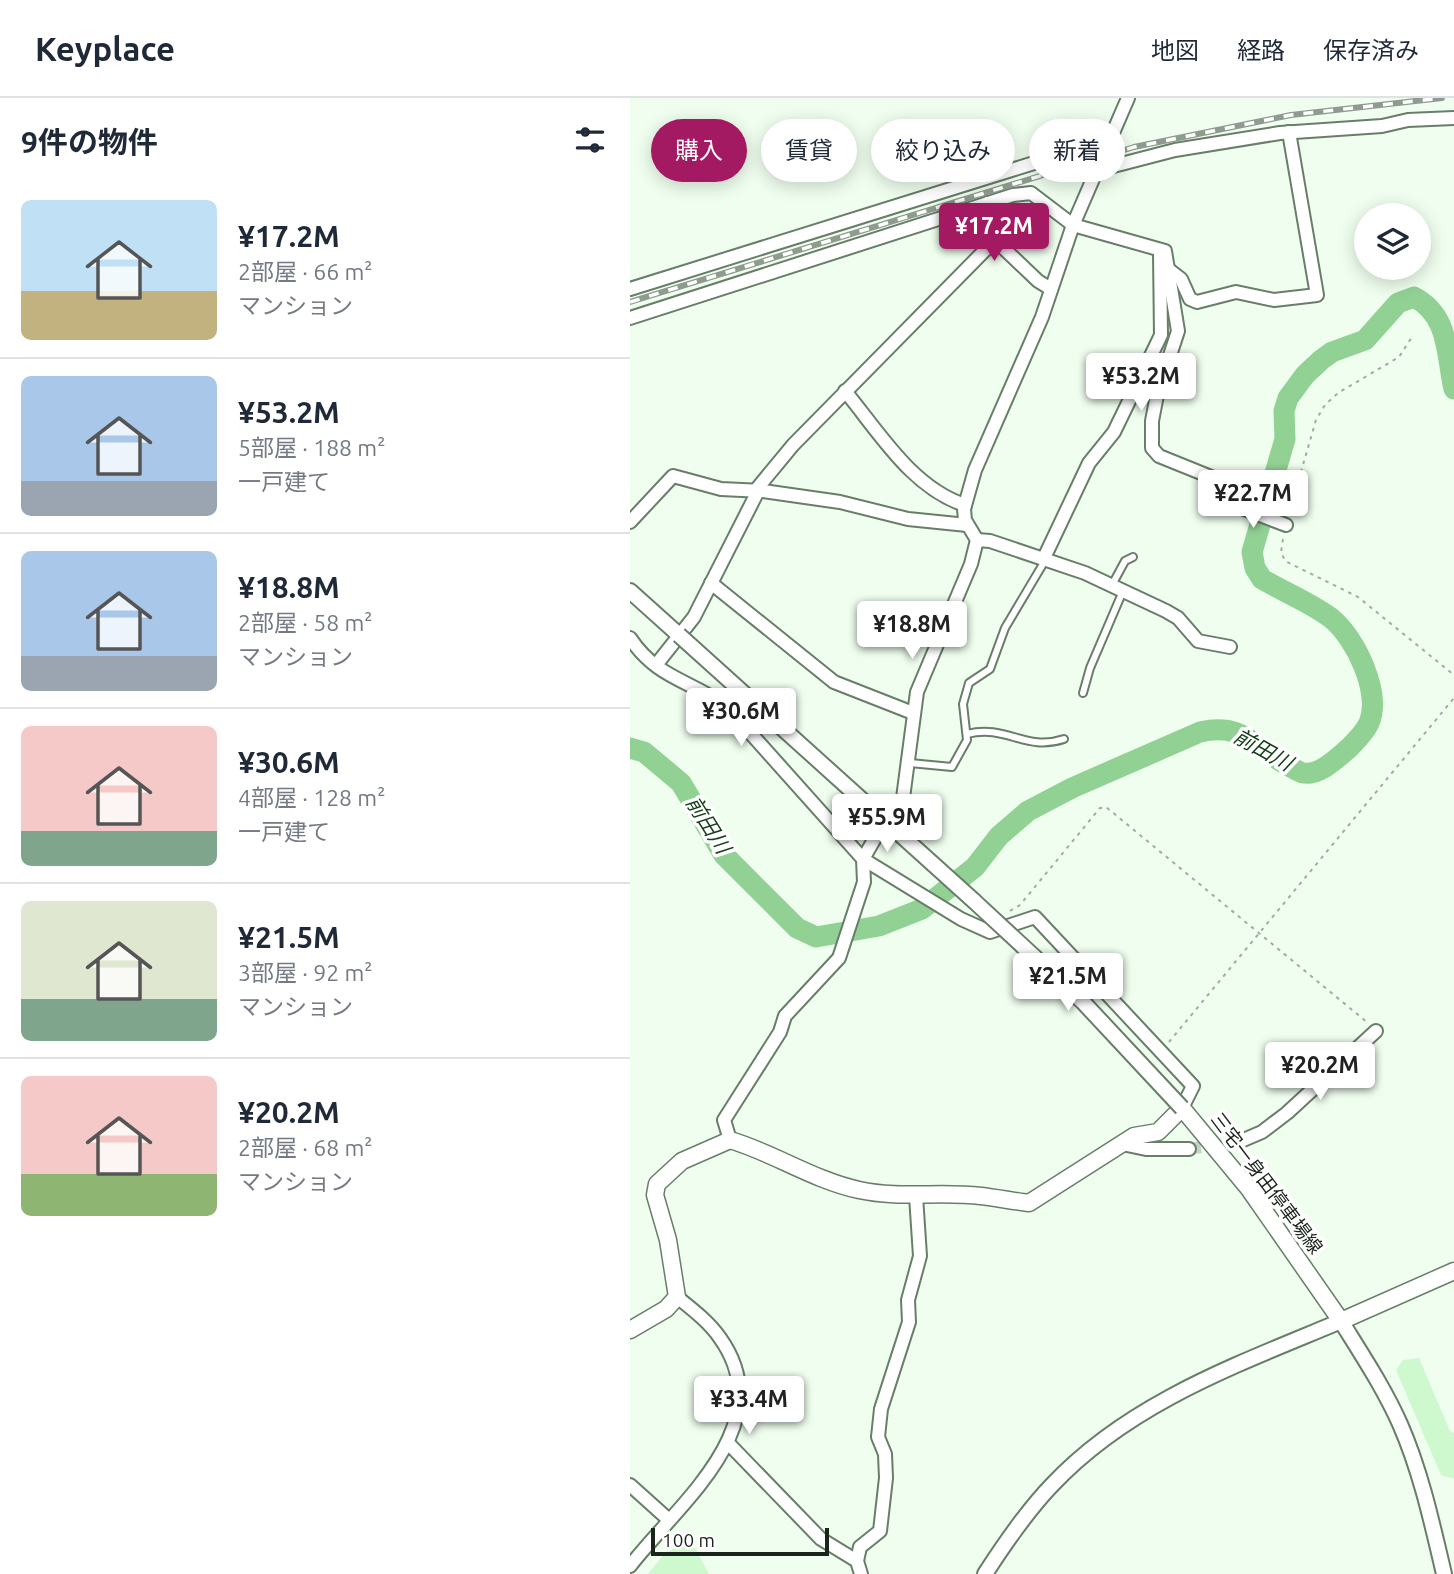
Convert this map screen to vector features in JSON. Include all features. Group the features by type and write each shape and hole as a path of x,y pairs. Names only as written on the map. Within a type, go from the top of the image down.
{"main road":[{"name":"三宅一身田停車場線","path":"730,1140 760,1149 830,1182 896,1196 980,1196 1028,1203 1141,1133 1158,1132 1182,1108 1250,1189 1341,1321"},
{"path":"630,1330 666,1309 677,1297 655,1189 660,1179 674,1166 715,1143 730,1140"},
{"path":"1341,1321 1454,1271"}],"street":[{"path":"1119,119 1128,98"},
{"path":"1125,163 1175,150 1289,132 1454,118"},
{"path":"1168,269 1181,279 1190,299 1197,302 1236,292 1274,300 1317,295 1289,132"},
{"path":"630,289 1029,165"},
{"path":"903,798 910,763 913,713 922,679 971,564 977,540 967,525 965,505 975,470 1042,317 1073,225 1093,182"},
{"path":"630,318 988,203 1031,193 1073,225 1165,251 1178,331 1157,395 1152,421 1152,448 1158,456 1211,477 1242,508 1281,522"},
{"path":"988,203 995,240 1038,281 1051,289"},
{"path":"656,665 694,617 756,491 793,445 995,240"},
{"path":"1045,558 1089,463 1114,432 1161,335 1161,250"},
{"path":"845,391 921,480 945,498 965,505"},
{"path":"630,522 673,476 721,489 756,491 863,506 908,519 967,525"},
{"path":"977,540 990,541 1045,558 1118,588 1178,618 1198,641 1230,647"},
{"path":"711,583 834,682 913,713"},
{"path":"630,591 679,635 1083,1002 1182,1108 1193,1086 1035,917 990,932 961,919 863,859 728,708 707,692 673,679 630,638"},
{"path":"730,1140 724,1120 780,1032 785,1016 839,958 860,896 863,859 876,838"},
{"path":"1241,1140 1262,1132 1287,1113 1376,1031"},
{"path":"1122,1144 1146,1149 1189,1149"},
{"path":"856,1561 860,1547 880,1531 886,1478 885,1454 878,1437 881,1409 909,1322 908,1300 920,1256 916,1196"},
{"path":"630,1566 709,1472 728,1443 739,1402 732,1360 713,1328 677,1297"},
{"path":"985,1574 1026,1514 1052,1484 1122,1426 1181,1391 1341,1321 1376,1377 1400,1423 1418,1471 1444,1574"},
{"path":"728,1443 821,1539 856,1561 861,1574"},
{"path":"630,1485 669,1520"}],"lane":[{"path":"1083,694 1125,561 1133,557"},
{"path":"910,763 952,767 967,734 963,704 969,684 990,668 1005,628 1033,585 1045,558"},
{"path":"967,734 990,730 1038,744 1064,739"}],"path":[{"path":"1412,337 1399,357 1338,393 1325,405 1316,421 1281,522 1282,546 1285,561 1358,597 1454,675"},
{"path":"1161,1052 1454,698"},
{"path":"1006,916 1020,905 1102,806 1260,933 1376,1031"}],"green space":[{"path":"1419,1358 1450,1431 1454,1433 1454,1479 1441,1475 1396,1370 1403,1360"},
{"path":"683,1544 695,1548 709,1574 648,1574 665,1553"}],"waterway":[{"name":"前田川","path":"630,748 644,752 681,783 724,855 797,928 816,937 879,926 922,909 975,867 999,836 1028,811 1072,788 1200,732 1215,730 1238,734 1298,771 1316,772 1334,761 1363,733 1369,723 1372,697 1364,666 1340,627 1315,607 1262,579 1255,568 1252,552 1285,439 1284,411 1288,398 1305,375 1321,360 1332,352 1365,340 1398,303 1414,297 1426,305 1440,325 1454,389"}],"tunnel":[{"path":"875,838 903,798"},
{"path":"1189,1149 1241,1141"}],"railway":[{"path":"630,302 1134,147 1291,115 1442,98"}]}
